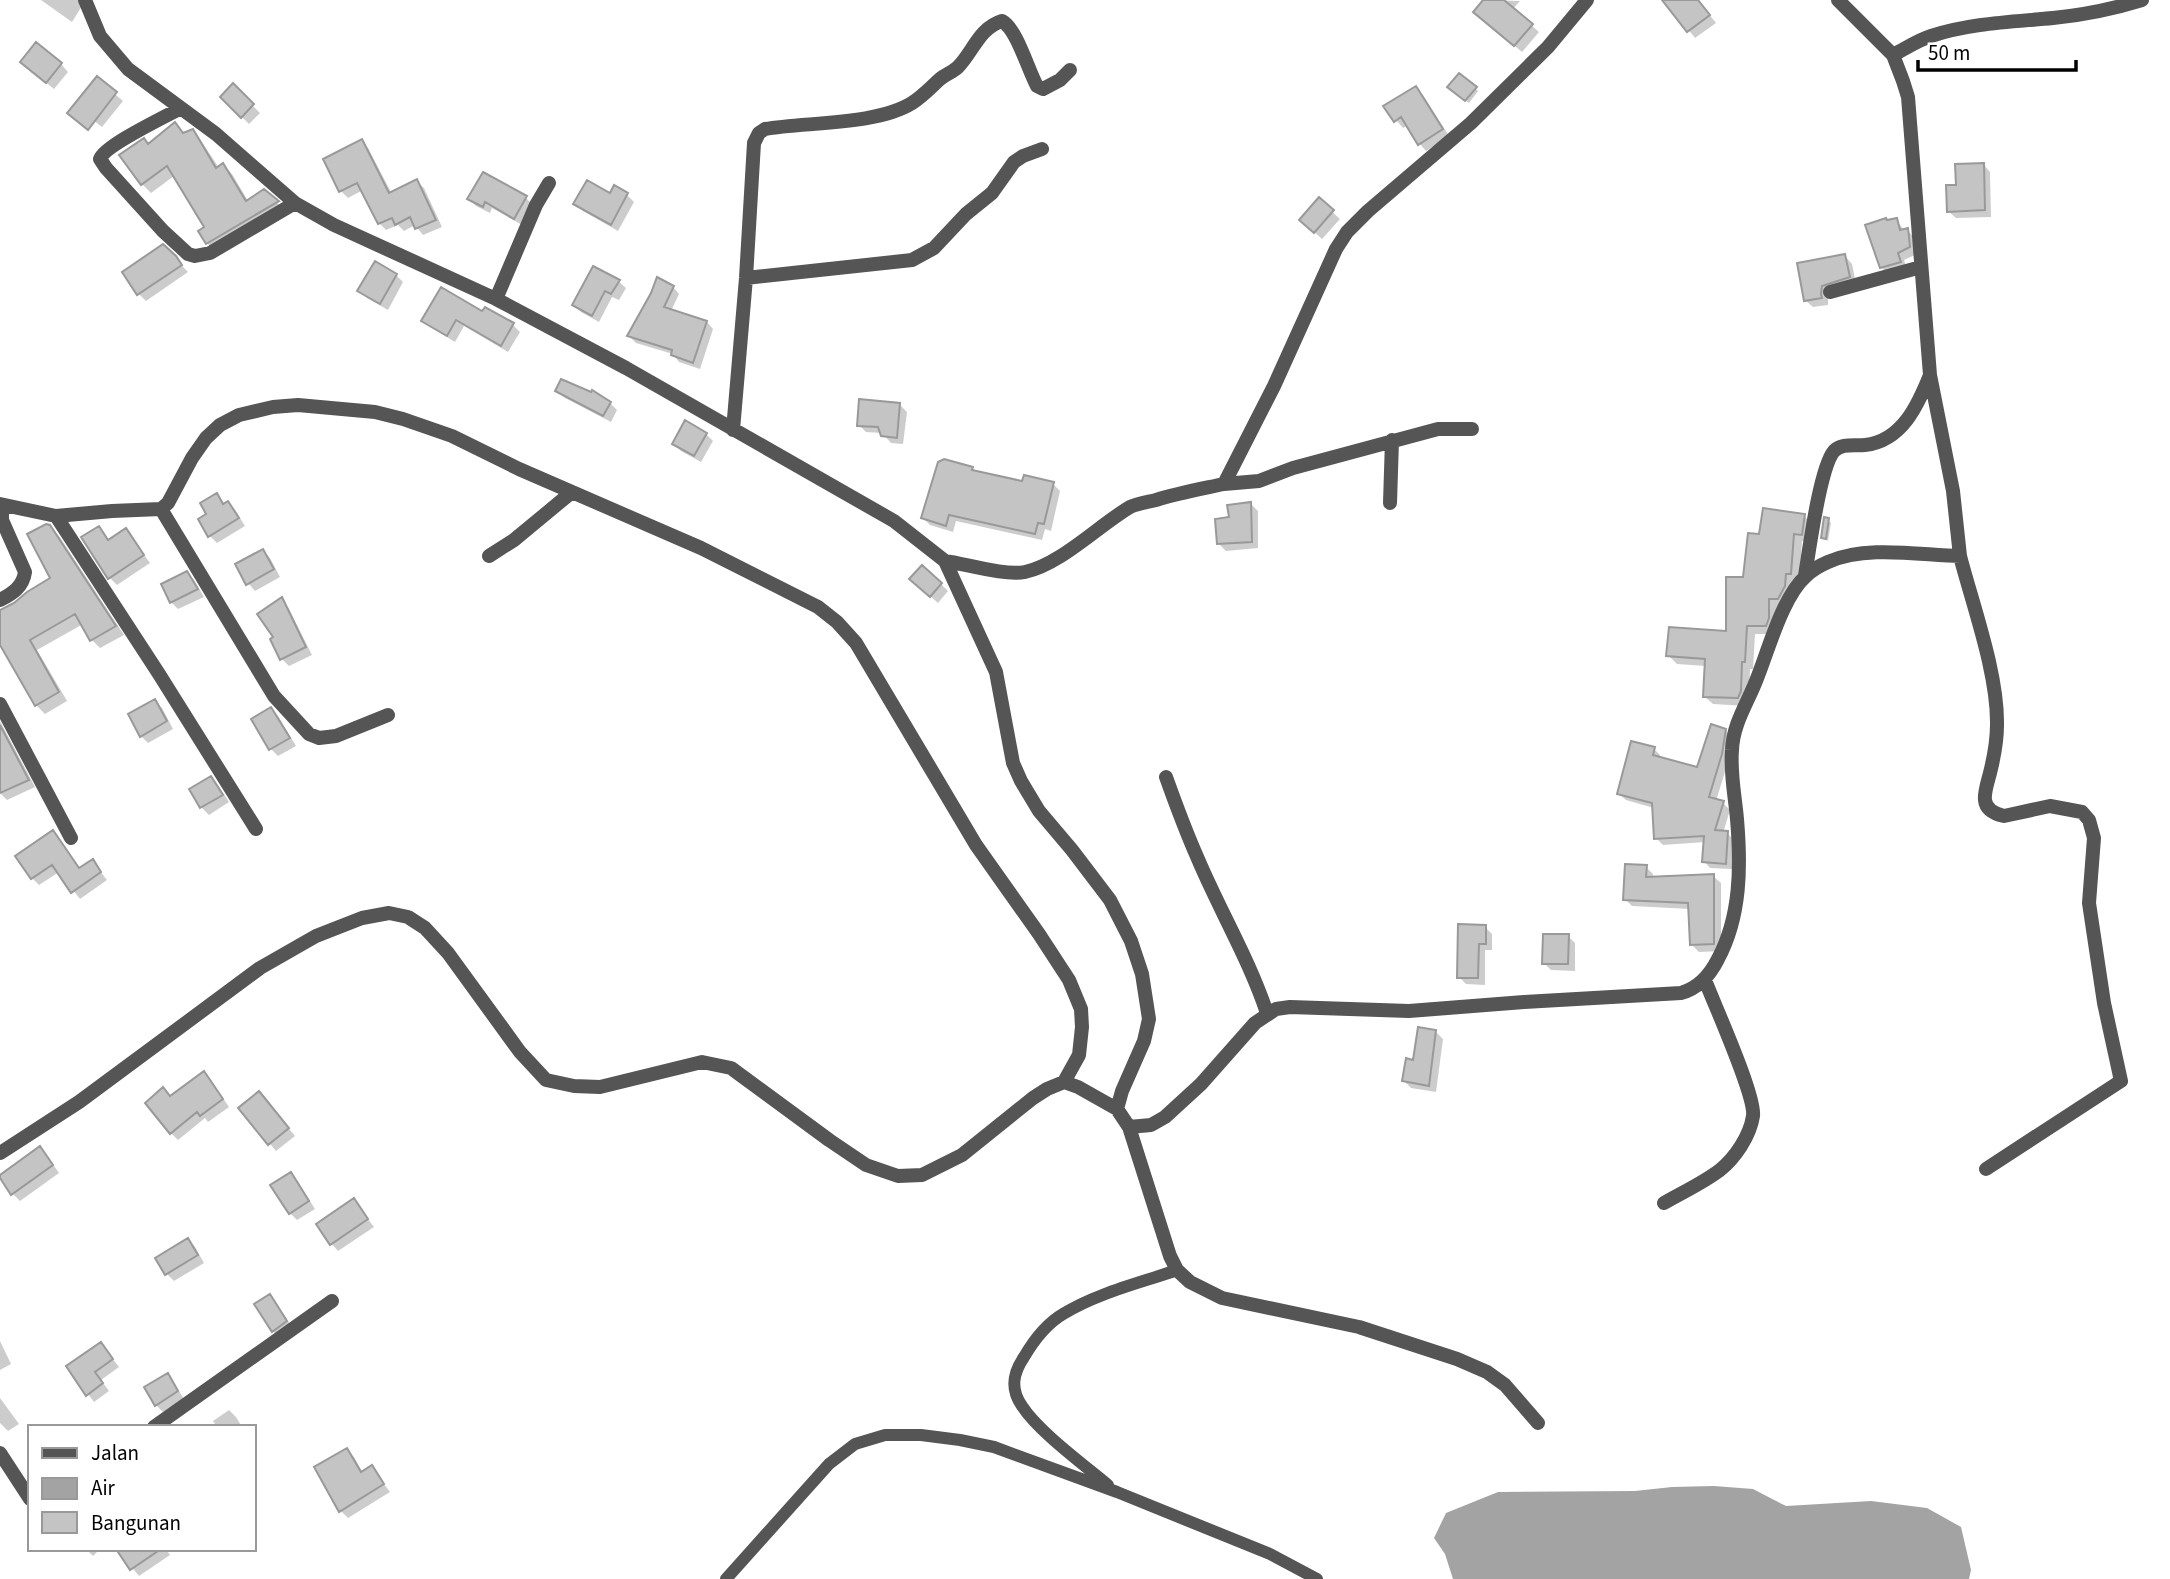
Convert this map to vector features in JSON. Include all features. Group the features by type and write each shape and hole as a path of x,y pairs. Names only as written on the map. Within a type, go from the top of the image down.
{"street":[{"path":"85,0 100,36 128,69 216,134 295,203 334,225 496,299 626,368 894,521 945,561 996,672 1013,763 1020,781 1039,811 1110,900 1131,941 1142,974 1149,1019 1144,1041 1117,1109"},
{"path":"1224,484 1274,386 1336,249 1347,232 1471,123 1548,47 1587,0"},
{"path":"1838,0 1893,55 1908,97 1930,375 1953,491 1960,556 1987,656 1997,706 1994,756 1985,799 1989,809 2004,816 2050,806 2082,811 2089,820 2094,838 2089,903 2104,1003 2121,1081 1986,1170"},
{"path":"1893,55 1927,37 1949,30 2107,10 2142,0"},
{"path":"733,430 754,143 759,133 765,129 898,111 957,68 984,33 995,23 1002,21 1007,23 1013,33 1037,86 1043,89 1050,87 1070,70"},
{"path":"181,108 119,142 102,154 100,159 163,231 188,254 195,256 210,253 295,203"},
{"path":"746,278 912,260 934,248 966,214 992,193 1014,162 1042,149"},
{"path":"496,299 536,205 549,183"},
{"path":"1830,292 1922,267"},
{"path":"1129,1127 1152,1125 1165,1117 1201,1084 1255,1023 1276,1009 1290,1007 1409,1011 1681,993 1694,989 1704,980 1726,943 1738,895 1737,821 1732,774 1735,726 1756,681 1779,620 1805,576 1824,472 1831,455 1842,446 1867,445 1881,441 1907,421 1914,412 1930,375"},
{"path":"0,600 21,586 25,572 2,520 1,505 56,516 161,509 168,503 199,447 220,425 239,415 273,407 298,405 375,412 452,436 519,469 701,548 818,607 837,622 856,643 976,845 1040,934 1069,980 1081,1009 1082,1027 1079,1055 1064,1082 1033,1098 962,1155 922,1175 898,1176 866,1165 731,1068 702,1062 600,1087 574,1086 546,1080 520,1052 448,953 425,928 408,917 388,913 362,918 316,936 260,968 79,1102 0,1153"},
{"path":"945,561 1007,572 1025,572 1057,557 1132,506 1188,491 1259,481 1293,468 1438,429 1472,429"},
{"path":"1390,503 1392,440"},
{"path":"489,556 514,540 572,492"},
{"path":"161,509 274,696 309,734 319,738 336,736 388,715"},
{"path":"56,516 256,829"},
{"path":"1805,576 1828,562 1862,553 1960,556"},
{"path":"0,704 71,838"},
{"path":"1166,778 1267,1013"},
{"path":"1664,1203 1721,1169 1748,1134 1754,1114 1748,1091 1704,980"},
{"path":"1064,1082 1117,1109 1129,1127 1167,1247 1178,1269 1190,1282 1222,1298 1359,1327 1457,1359 1487,1372 1505,1385 1538,1423"},
{"path":"157,1425 332,1301"},
{"path":"0,1453 28,1496"}],"lane":[{"path":"1116,1492 1041,1427 1021,1406 1013,1387 1016,1368 1043,1331 1063,1314 1098,1298 1178,1269"},
{"path":"726,1579 829,1464 855,1444 885,1435 921,1435 993,1447 1260,1549 1317,1579"}],"water":[{"path":"1714,1486 1753,1489 1786,1506 1871,1501 1927,1508 1961,1527 1971,1570 1969,1579 1453,1579 1445,1554 1434,1538 1446,1513 1498,1492 1635,1491"}],"building":[{"path":"1483,0 1504,0 1533,24 1514,46 1473,12"},
{"path":"1662,0 1698,0 1710,15 1687,32"},
{"path":"36,42 62,63 46,83 20,62"},
{"path":"1459,73 1477,87 1465,101 1447,87"},
{"path":"97,76 117,92 88,130 67,113"},
{"path":"233,83 254,104 241,118 220,97"},
{"path":"1416,86 1443,129 1418,145 1401,117 1394,122 1383,106"},
{"path":"175,122 183,133 193,129 216,168 223,163 246,201 264,189 279,201 206,244 198,231 204,227 167,166 141,185 119,155 144,138 148,144"},
{"path":"362,139 389,193 417,179 436,220 415,229 410,217 395,225 392,218 378,224 357,183 339,192 323,159"},
{"path":"1984,163 1985,210 1947,212 1946,185 1956,185 1955,164"},
{"path":"483,172 527,196 514,219 485,202 483,207 467,199"},
{"path":"587,180 610,193 614,185 628,193 611,225 573,204"},
{"path":"1319,197 1334,210 1314,233 1299,220"},
{"path":"1886,218 1897,218 1900,230 1908,228 1910,247 1898,253 1901,262 1880,268 1865,225"},
{"path":"163,244 182,265 137,295 122,272"},
{"path":"1845,254 1850,277 1822,286 1822,298 1804,301 1797,263"},
{"path":"375,261 397,274 380,304 357,291"},
{"path":"593,266 620,280 611,294 605,291 592,316 572,305"},
{"path":"657,277 674,286 664,307 707,321 693,363 671,355 672,350 627,336"},
{"path":"441,287 482,311 485,307 514,323 501,346 456,320 447,336 421,321"},
{"path":"561,379 591,392 592,390 611,402 603,416 555,391"},
{"path":"859,399 900,403 897,438 881,436 878,427 857,426"},
{"path":"685,420 707,433 694,456 672,444"},
{"path":"944,459 973,467 972,470 1022,481 1024,475 1054,482 1044,524 1038,523 1035,534 949,515 946,526 921,518 938,462"},
{"path":"217,493 223,504 228,501 239,518 208,537 198,519 206,514 200,503"},
{"path":"1251,502 1252,542 1217,544 1215,519 1229,517 1227,505"},
{"path":"1763,508 1805,514 1802,535 1794,534 1791,574 1786,574 1785,586 1778,599 1769,599 1766,626 1747,626 1745,662 1742,662 1741,691 1738,698 1703,697 1705,659 1666,656 1669,627 1726,631 1726,577 1743,577 1748,533 1759,534"},
{"path":"1824,517 1829,518 1826,539 1821,538"},
{"path":"46,524 50,525 116,626 90,641 75,614 30,640 59,692 35,706 0,645 0,610 50,578 27,534"},
{"path":"99,526 108,540 126,528 144,555 108,579 81,537"},
{"path":"263,549 274,569 246,585 235,564"},
{"path":"922,565 942,583 930,597 909,579"},
{"path":"187,571 198,589 170,603 161,584"},
{"path":"282,597 306,647 280,660 270,639 273,637 257,614"},
{"path":"155,699 167,721 140,737 128,714"},
{"path":"271,707 290,738 269,750 251,719"},
{"path":"1711,724 1726,729 1722,754 1709,797 1724,801 1715,830 1728,831 1726,864 1702,862 1704,836 1654,839 1652,803 1617,794 1631,741 1655,747 1653,755 1697,767"},
{"path":"0,725 29,780 0,793"},
{"path":"211,776 223,795 200,808 189,789"},
{"path":"53,830 79,868 93,859 101,872 71,893 52,865 31,879 15,856"},
{"path":"1625,864 1647,865 1646,877 1714,874 1714,944 1690,945 1688,903 1623,900"},
{"path":"1458,924 1486,925 1486,944 1479,944 1478,978 1457,978"},
{"path":"1543,934 1569,934 1568,964 1542,964"},
{"path":"1418,1027 1436,1030 1429,1086 1402,1081 1406,1058 1413,1060"},
{"path":"204,1071 223,1099 200,1116 197,1112 170,1134 145,1103 163,1087 170,1096"},
{"path":"259,1091 289,1128 268,1145 238,1108"},
{"path":"40,1146 53,1165 11,1195 0,1175"},
{"path":"291,1172 309,1201 289,1214 270,1185"},
{"path":"354,1198 368,1219 330,1245 316,1224"},
{"path":"188,1238 198,1255 165,1275 155,1258"},
{"path":"270,1294 287,1321 272,1332 254,1304"},
{"path":"101,1342 113,1359 95,1372 103,1383 86,1396 66,1366"},
{"path":"168,1373 178,1391 155,1406 144,1387"},
{"path":"347,1448 361,1472 372,1465 384,1484 339,1512 314,1467"},
{"path":"117,1551 158,1551 130,1570"}]}
